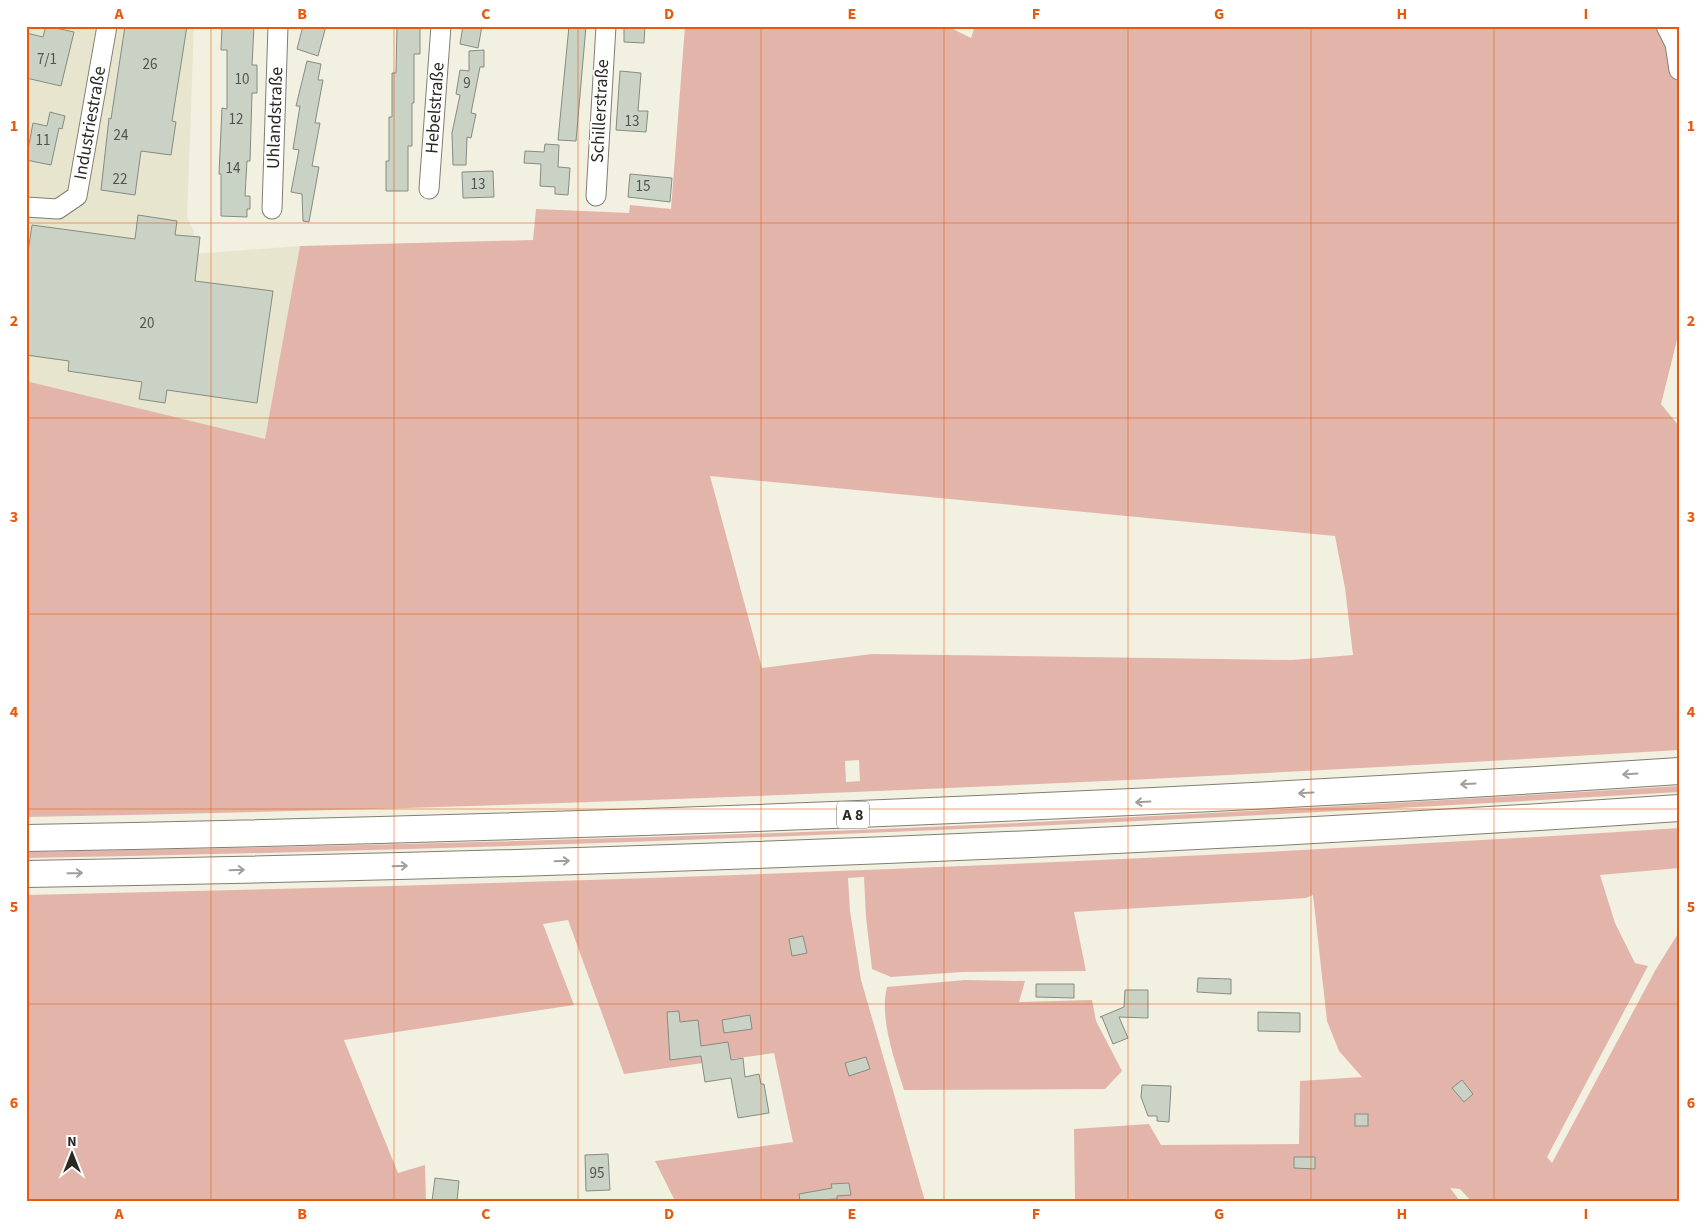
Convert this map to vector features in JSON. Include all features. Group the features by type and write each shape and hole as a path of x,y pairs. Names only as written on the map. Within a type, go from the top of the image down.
{"highway":[{"name":"A 8","path":"26,838 363,831 838,815 1202,798 1679,771"},
{"name":"A 8","path":"26,874 224,871 740,855 1077,841 1679,808"}],"street":[{"name":"Industriestraße","path":"26,207 58,209 77,196 107,26"},
{"name":"Uhlandstraße","path":"272,209 278,26"},
{"name":"Hebelstraße","path":"430,190 441,26"},
{"name":"Schillerstraße","path":"596,196 606,26"},
{"path":"1666,26 1675,44 1679,70"}],"shaded area":[{"path":"26,26 194,26 187,217 194,231 192,254 300,246 265,440 26,381"},
{"path":"685,26 947,26 971,38 975,26 1679,26 1679,332 1661,404 1679,426 1679,750 1266,773 853,792 440,807 26,817 26,381 265,439 300,246 533,240 536,209 629,213 630,205 671,209","holes":["710,476 1335,536 1345,588 1353,655 1292,660 872,654 762,668","859,760 860,781 846,782 845,761"]},
{"path":"1679,786 1679,792 1266,815 853,834 440,848 26,858 26,852 668,837 982,825"},
{"path":"1679,828 1679,868 1600,875 1615,923 1635,963 1648,966 1547,1157 1552,1163 1656,969 1679,932 1679,1201 1471,1201 1460,1189 1450,1188 1460,1201 1075,1201 1074,1129 1149,1124 1161,1145 1299,1144 1300,1081 1362,1077 1339,1051 1327,1021 1313,895 1306,898 1074,912 1086,971 962,972 891,977 872,969 864,877 848,878 850,911 861,980 925,1201 675,1201 655,1161 793,1142 774,1053 624,1074 568,920 543,924 574,1005 344,1040 398,1173 425,1165 426,1201 26,1201 26,895 440,885 1060,862 1473,841"},
{"path":"965,980 1025,981 1019,1002 1092,1000 1096,1021 1122,1071 1105,1089 904,1090 886,1026 885,999 887,987"}],"building":[{"path":"46,26 74,32 61,86 26,78 26,33 43,37"},
{"path":"125,26 187,26 172,121 176,122 171,155 141,151 135,195 101,190 109,118 111,119"},
{"path":"222,26 254,26 252,65 257,65 257,93 252,93 250,161 247,161 245,196 250,196 250,209 247,209 247,217 221,216 221,174 219,174 222,108 227,109 227,50 221,50"},
{"path":"303,26 326,26 318,56 297,49"},
{"path":"397,26 420,26 420,54 414,54 414,103 412,103 412,146 408,146 408,191 386,191 386,161 389,161 389,117 392,117 392,73 396,73"},
{"path":"463,26 482,26 478,48 460,44"},
{"path":"569,26 586,26 576,141 558,140"},
{"path":"624,26 645,26 644,43 624,42"},
{"path":"484,50 484,67 480,67 471,113 476,114 471,138 467,137 466,165 453,165 452,133 460,95 456,94 460,70 469,71 469,51"},
{"path":"307,61 321,64 318,80 323,80 315,123 320,123 312,166 319,167 309,222 303,221 302,194 291,192 299,150 293,149 300,106 296,106"},
{"path":"620,71 641,73 638,111 648,111 646,132 616,130"},
{"path":"50,112 65,116 62,129 59,128 51,165 26,160 33,123 47,126"},
{"path":"545,144 559,145 558,167 570,168 568,195 555,194 555,187 540,186 541,164 524,163 525,151 544,152"},
{"path":"493,171 494,197 463,198 462,172"},
{"path":"630,174 672,178 670,202 628,197"},
{"path":"138,215 177,221 175,235 200,237 195,281 273,291 257,403 167,390 165,403 139,399 142,382 68,371 69,361 26,355 26,265 32,225 135,239"},
{"path":"803,936 807,953 792,956 789,939"},
{"path":"1198,978 1231,979 1231,994 1197,992"},
{"path":"1036,984 1074,984 1074,998 1036,997"},
{"path":"1125,990 1148,990 1148,1018 1119,1017 1128,1038 1113,1044 1102,1017 1100,1017 1124,1007"},
{"path":"679,1011 680,1022 698,1020 701,1046 728,1042 731,1060 743,1058 745,1077 759,1074 761,1084 764,1084 769,1113 738,1118 731,1078 705,1082 701,1056 670,1060 667,1012"},
{"path":"1258,1012 1300,1013 1300,1032 1258,1031"},
{"path":"750,1015 752,1029 724,1033 722,1020"},
{"path":"866,1057 870,1069 849,1076 845,1063"},
{"path":"1462,1080 1473,1094 1464,1102 1452,1088"},
{"path":"1142,1085 1171,1086 1169,1122 1157,1121 1157,1116 1148,1116 1141,1097"},
{"path":"1355,1114 1368,1114 1368,1126 1355,1126"},
{"path":"608,1154 610,1190 586,1191 585,1155"},
{"path":"1294,1157 1315,1157 1315,1169 1294,1168"},
{"path":"435,1178 459,1181 457,1201 432,1201"},
{"path":"849,1183 851,1195 837,1196 837,1199 800,1201 799,1194 832,1188 831,1184"}]}
